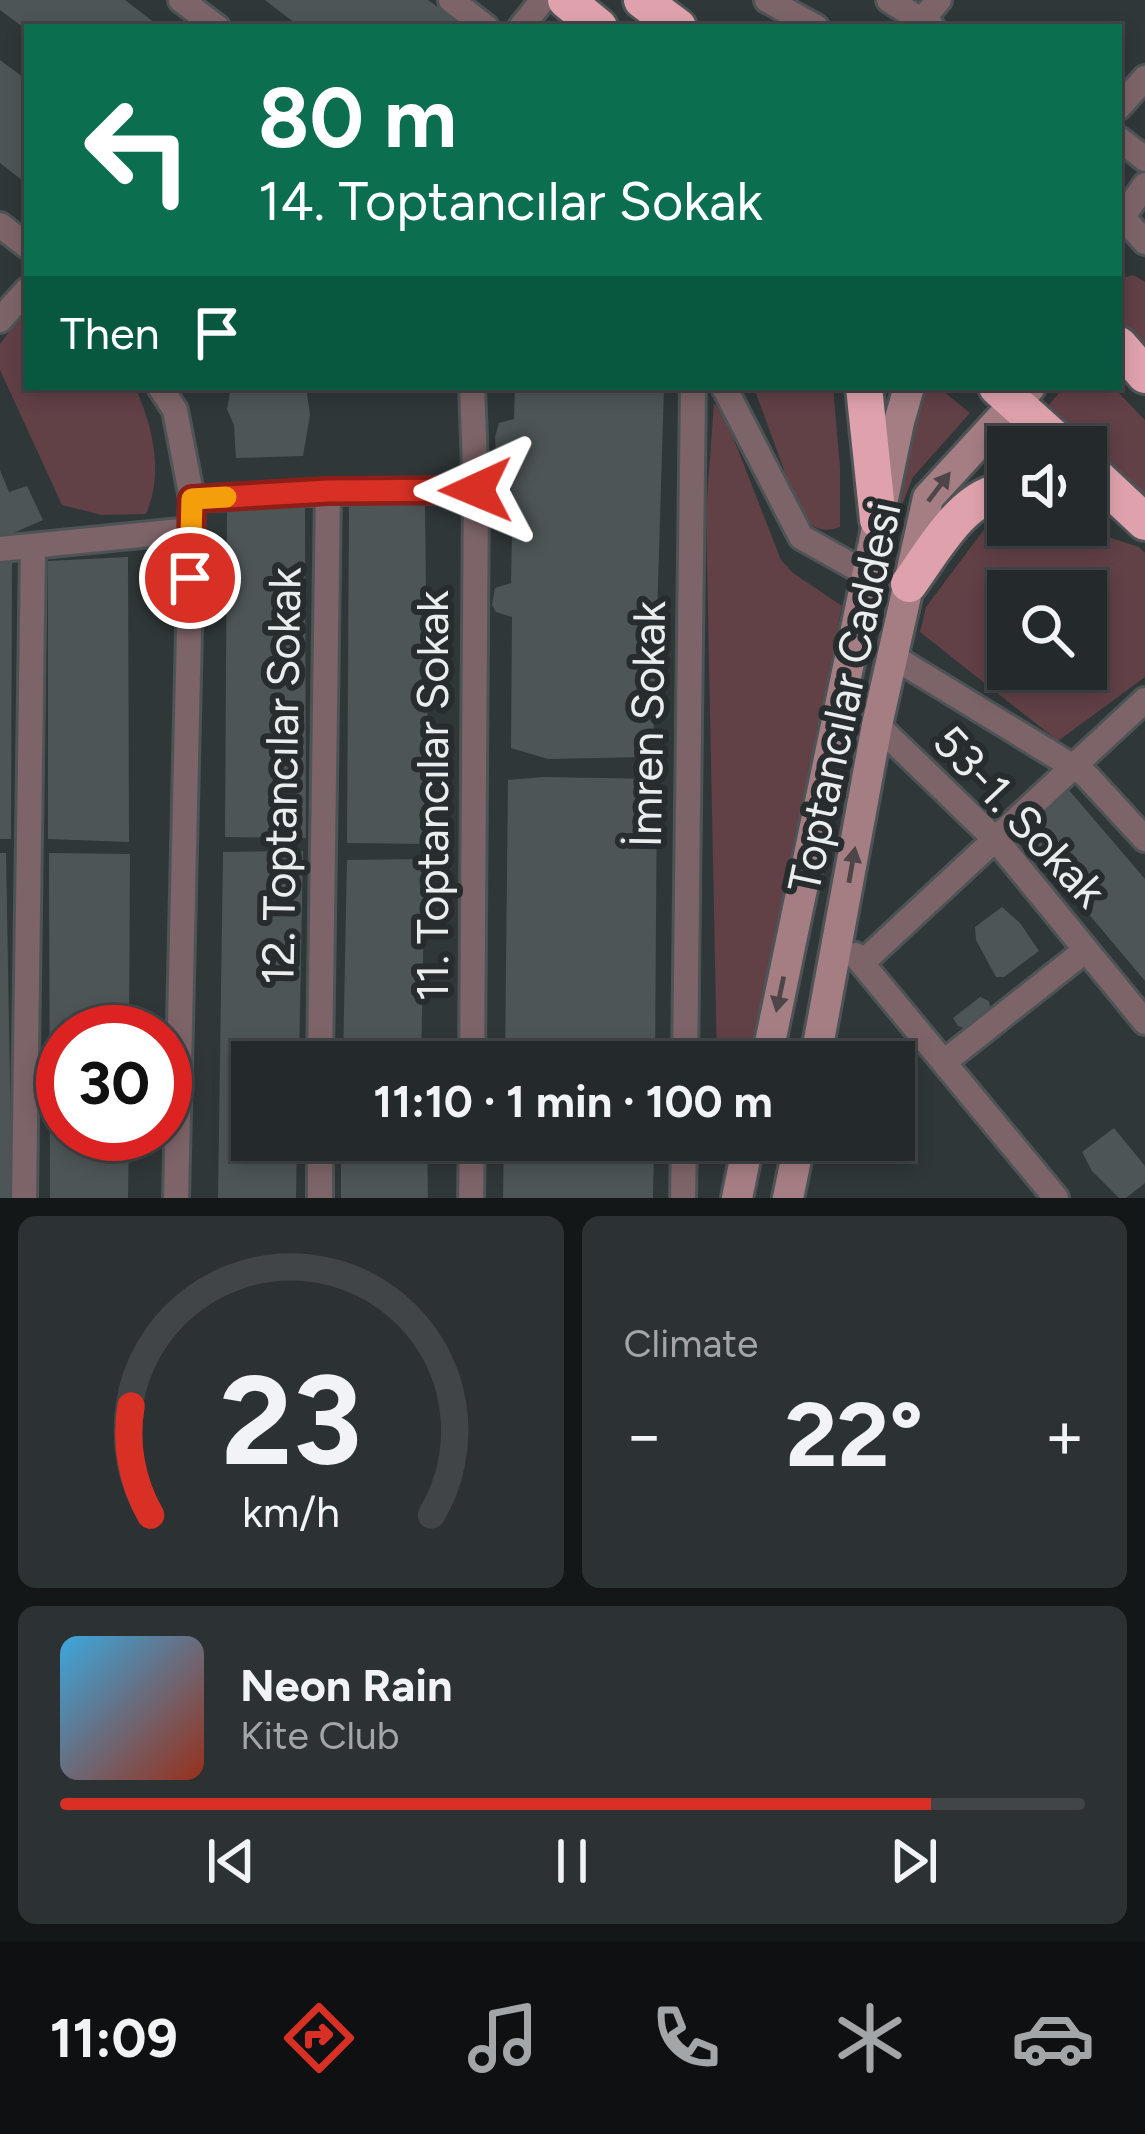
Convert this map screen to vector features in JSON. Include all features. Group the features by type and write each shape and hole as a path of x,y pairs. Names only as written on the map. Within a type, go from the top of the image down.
{"highway":[{"path":"566,0 595,24"},
{"path":"642,0 674,24"},
{"path":"1122,349 1145,376"},
{"path":"864,390 878,520"},
{"path":"1015,393 1045,426"},
{"path":"1107,487 1144,521"},
{"path":"909,584 962,513 987,497"},
{"path":"1107,507 1144,521"}],"street":[{"path":"182,0 213,24"},
{"path":"451,0 482,24"},
{"path":"523,24 543,0"},
{"path":"767,0 811,24"},
{"path":"890,0 927,24 939,0"},
{"path":"1122,104 1145,78"},
{"path":"1122,214 1145,185"},
{"path":"1122,219 1145,242"},
{"path":"0,225 24,244"},
{"path":"0,320 24,293"},
{"path":"162,390 175,410 192,499 176,1198"},
{"name":"11. Toptancılar Sokak","path":"472,390 476,490 472,1041"},
{"name":"İmren Sokak","path":"685,1041 693,390"},
{"path":"726,390 801,537 867,574"},
{"name":"Toptancılar Caddesi","path":"770,1041 908,390"},
{"name":"Toptancılar Caddesi","path":"819,1041 877,724 928,498 1015,393"},
{"path":"192,499 328,491 476,490"},
{"name":"12. Toptancılar Sokak","path":"320,1041 328,491"},
{"path":"0,549 191,530"},
{"path":"24,1198 33,546"},
{"path":"892,656 1084,774 1145,838"},
{"path":"862,963 1145,700"},
{"name":"53-1. Sokak","path":"877,724 997,842 1145,1022"},
{"path":"840,936 1056,1198"},
{"path":"944,1062 1086,950"},
{"path":"320,1161 320,1198"},
{"path":"471,1198 472,1161"},
{"path":"683,1198 684,1161"},
{"path":"737,1198 745,1161"},
{"path":"788,1198 796,1161"}],"shaded area":[{"path":"1133,275 1145,282 1145,370 1122,344 1122,278"},
{"path":"24,312 24,390 136,390 154,450 154,482 146,514 102,515 62,505 0,370 0,344"},
{"path":"833,390 840,527 819,529 796,509 779,481 784,470 756,393"},
{"path":"916,390 942,390 970,413 913,477 885,548"},
{"path":"1061,390 1116,390 1145,420 1145,507 1107,473 1107,426 1054,426 1041,414"},
{"path":"714,403 724,414 781,560 842,606 758,1041 717,1041 706,512"},
{"path":"987,526 987,546 1107,546 1107,537 1145,553 1145,677 1058,741 993,690 1107,690 1107,570 987,570 987,685 920,632 926,607"}],"building":[{"path":"0,0 125,0 156,24 24,24 24,28 0,10"},
{"path":"265,0 428,0 461,24 296,24"},
{"path":"0,60 24,78 24,182 0,163"},
{"path":"230,390 306,390 310,415 303,456 236,458 234,425 227,409"},
{"path":"515,390 664,390 653,750 643,757 548,759 511,748 512,617 496,612 492,605 495,588 511,583 512,533 500,529 495,515 498,506 511,502 511,476 497,469 495,437 499,423 514,419"},
{"path":"0,470 9,492 27,486 43,520 0,539"},
{"path":"305,504 306,838 225,837 227,508"},
{"path":"349,505 425,506 429,844 347,843"},
{"path":"128,557 129,842 48,839 48,561"},
{"path":"12,559 11,839 0,839 0,561"},
{"path":"657,779 655,1041 505,1041 508,780"},
{"path":"1068,789 1145,879 1145,981 1019,831"},
{"path":"303,851 299,1041 231,1041 231,1161 297,1161 296,1198 218,1198 223,852"},
{"path":"0,853 6,853 12,1198 0,1198"},
{"path":"49,853 130,854 129,1005 49,1005"},
{"path":"425,859 421,1041 343,1041 347,860"},
{"path":"1002,907 1039,951 1004,977 996,977 976,940 975,927"},
{"path":"980,997 989,1001 990,1008 972,1024 958,1026 953,1018"},
{"path":"1114,1128 1145,1166 1145,1183 1126,1198 1119,1198 1092,1171 1082,1152"},
{"path":"50,1161 129,1161 128,1198 50,1198"},
{"path":"341,1161 427,1161 428,1198 341,1198"},
{"path":"504,1161 654,1161 653,1198 503,1198"}],"slow traffic":[{"path":"191,538 192,499 226,497"}],"route":[{"path":"190,578 192,499 328,491 476,490"}]}
